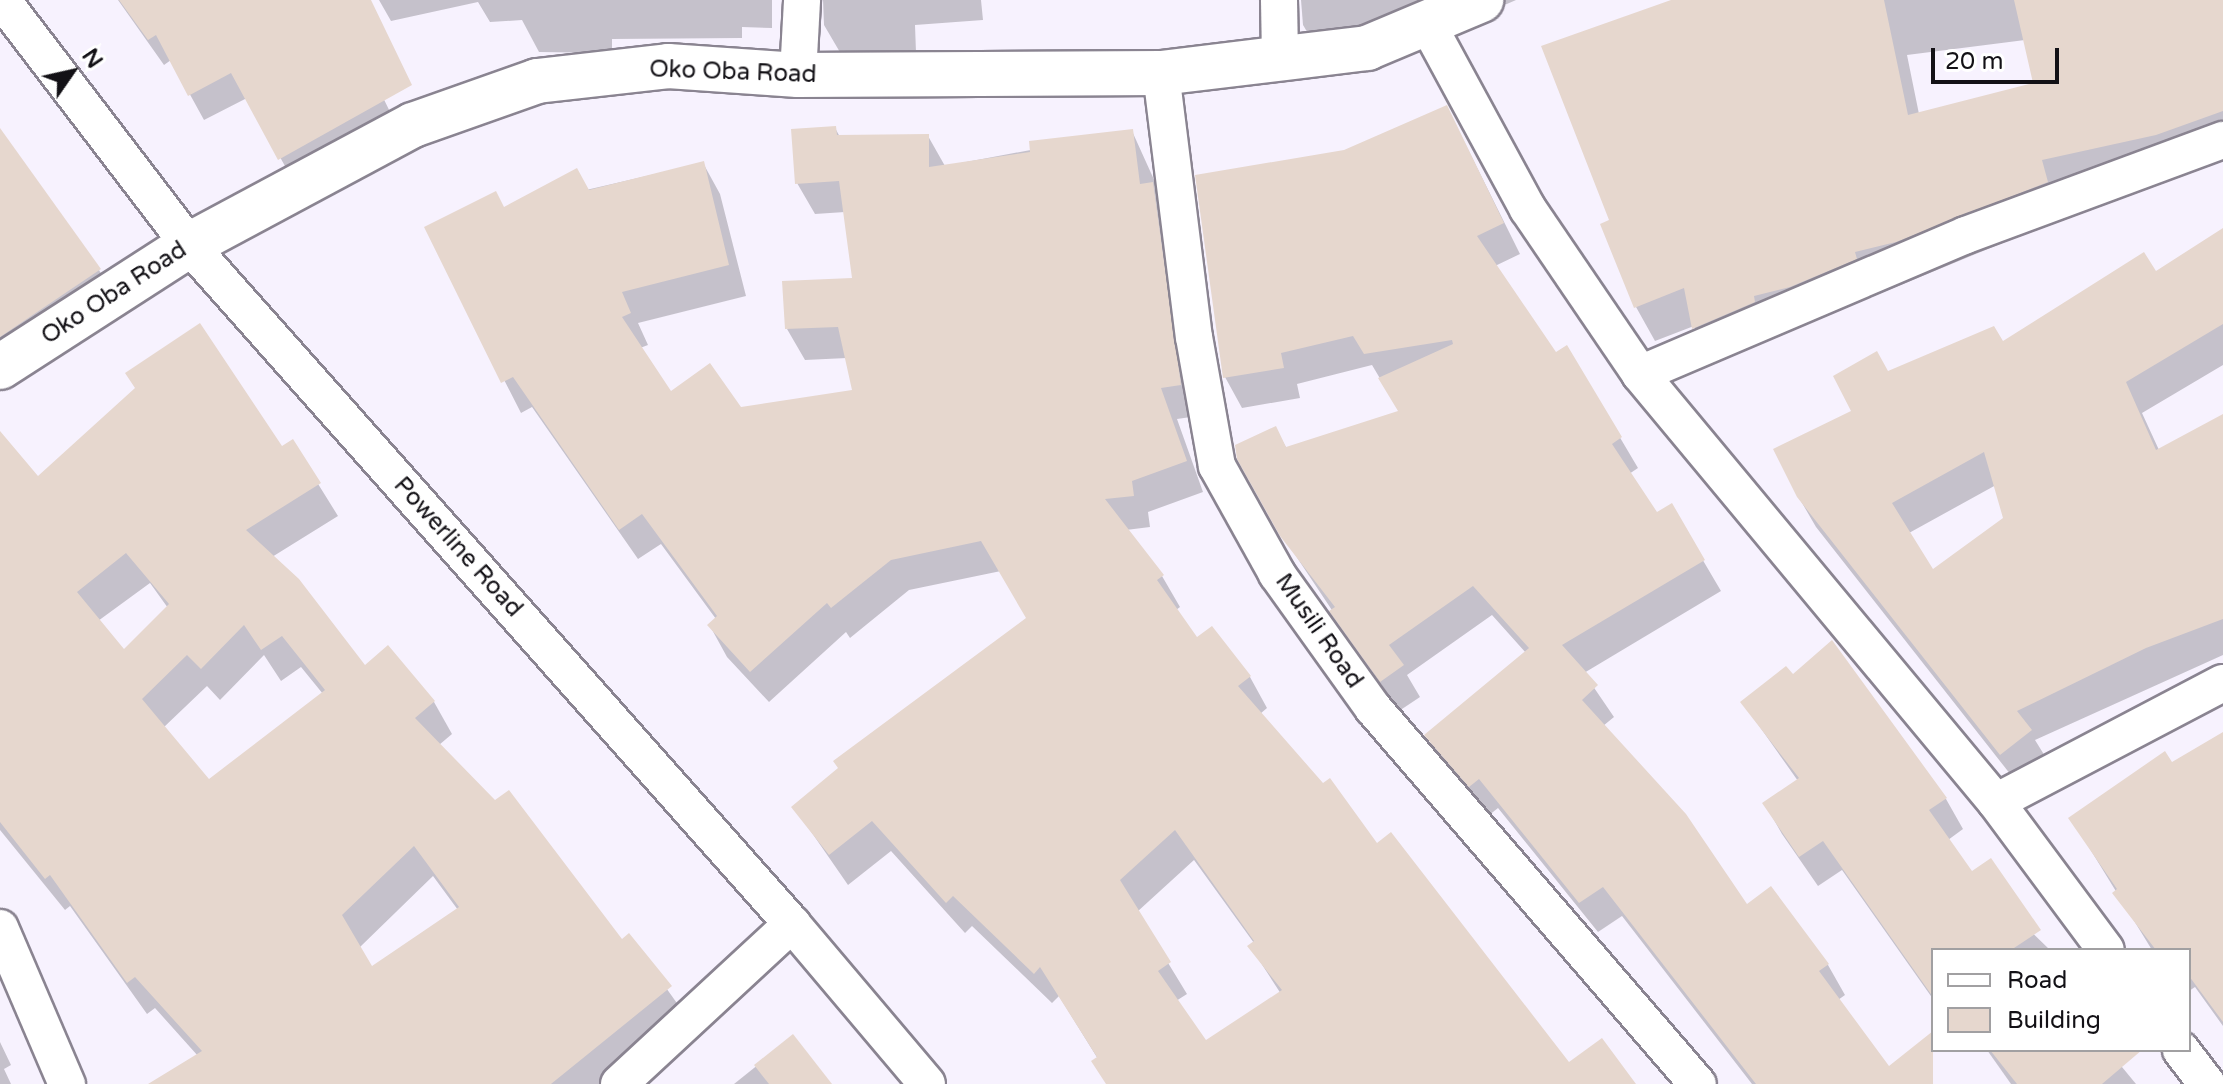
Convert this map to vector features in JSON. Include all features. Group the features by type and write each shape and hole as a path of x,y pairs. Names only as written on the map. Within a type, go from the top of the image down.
{"street":[{"name":"Powerline Road","path":"2,0 189,245 792,924 927,1084"},
{"path":"798,75 802,0"},
{"path":"1279,0 1280,60"},
{"name":"Oko Oba Road","path":"0,367 189,245 413,125 537,81 668,66 798,75 1161,73 1367,48 1428,25 1481,0"},
{"path":"1428,25 1528,209 1640,374 1996,802 2105,948"},
{"name":"Musili Road","path":"1161,73 1194,337 1217,466 1277,574 1373,708 1698,1084"},
{"path":"1640,374 1966,235 2223,140"},
{"path":"1996,802 2223,683"},
{"path":"619,1084 792,924"},
{"path":"0,928 67,1084"}],"building":[{"path":"119,0 371,0 412,85 278,160 231,73 188,96 156,35 148,40"},
{"path":"1671,0 1884,0 1908,115 2033,83 2014,0 2223,0 2223,111 2156,135 2042,160 2048,182 1896,242 1855,252 1857,259 1790,287 1754,296 1755,302 1692,329 1684,288 1634,308 1600,224 1609,220 1541,46"},
{"path":"1447,105 1504,223 1477,236 1556,352 1567,345 1622,437 1612,444 1657,512 1672,503 1705,560 1562,645 1598,685 1582,700 1686,814 1747,904 1771,886 1829,964 1819,971 1889,1066 1931,1033 1933,1084 1756,1084 1603,887 1579,903 1479,779 1469,787 1424,735 1529,648 1473,586 1389,645 1404,665 1380,682 1329,611 1335,607 1280,536 1237,459 1235,445 1276,426 1286,447 1398,411 1378,378 1453,344 1452,340 1364,354 1353,336 1281,353 1284,368 1223,378 1195,175 1344,150"},
{"path":"836,126 837,135 929,134 929,167 1030,152 1029,141 1133,129 1140,184 1153,182 1181,385 1161,388 1187,461 1132,481 1134,496 1105,499 1164,575 1157,580 1197,637 1212,626 1251,676 1238,686 1323,783 1330,778 1377,843 1391,832 1569,1062 1602,1038 1636,1084 1106,1084 1091,1061 1097,1057 1040,967 1034,974 953,896 946,903 872,821 829,855 791,807 838,768 833,761 1026,618 981,541 891,560 831,608 827,603 750,672 707,625 717,616 642,514 619,530 513,377 501,383 424,227 496,191 504,207 577,168 589,190 704,161 729,265 622,292 631,313 622,317 671,391 710,363 741,407 852,390 838,327 785,329 782,281 852,278 839,181 795,184 791,129","holes":["1175,830 1254,941 1247,946 1282,990 1206,1040 1158,971 1171,962 1120,880"]},
{"path":"0,128 101,269 0,337"},
{"path":"2223,228 2223,324 2126,382 2156,450 2223,414 2223,619 2146,648 2017,711 2032,730 2000,755 1797,497 1773,449 1851,411 1833,376 1877,351 1888,371 1994,326 2003,341 2144,252 2156,271","holes":["1984,452 2003,518 1933,569 1892,503"]},
{"path":"200,323 282,446 293,439 321,483 246,530 299,579 365,665 388,645 435,701 415,718 495,800 509,790 622,939 629,933 672,986 551,1084 148,1084 202,1051 135,977 127,983 50,875 45,879 0,822 0,431 38,476 135,388 125,373","holes":["126,553 169,604 124,649 77,592","244,625 261,650 282,636 325,690 209,779 142,699 187,655 201,669","414,846 459,907 372,966 342,915"]},
{"path":"1832,640 1947,798 1929,810 1972,871 1991,858 2041,930 2014,948 1931,948 1931,994 1823,841 1799,857 1762,803 1799,778 1740,702 1786,666 1793,674"},
{"path":"2223,732 2223,1022 2191,979 2191,948 2154,948 2112,893 2117,889 2068,818 2165,751 2172,762"},
{"path":"793,1034 832,1084 769,1084 754,1065"},
{"path":"1992,1052 2140,1052 2102,1084 2017,1084"}]}
